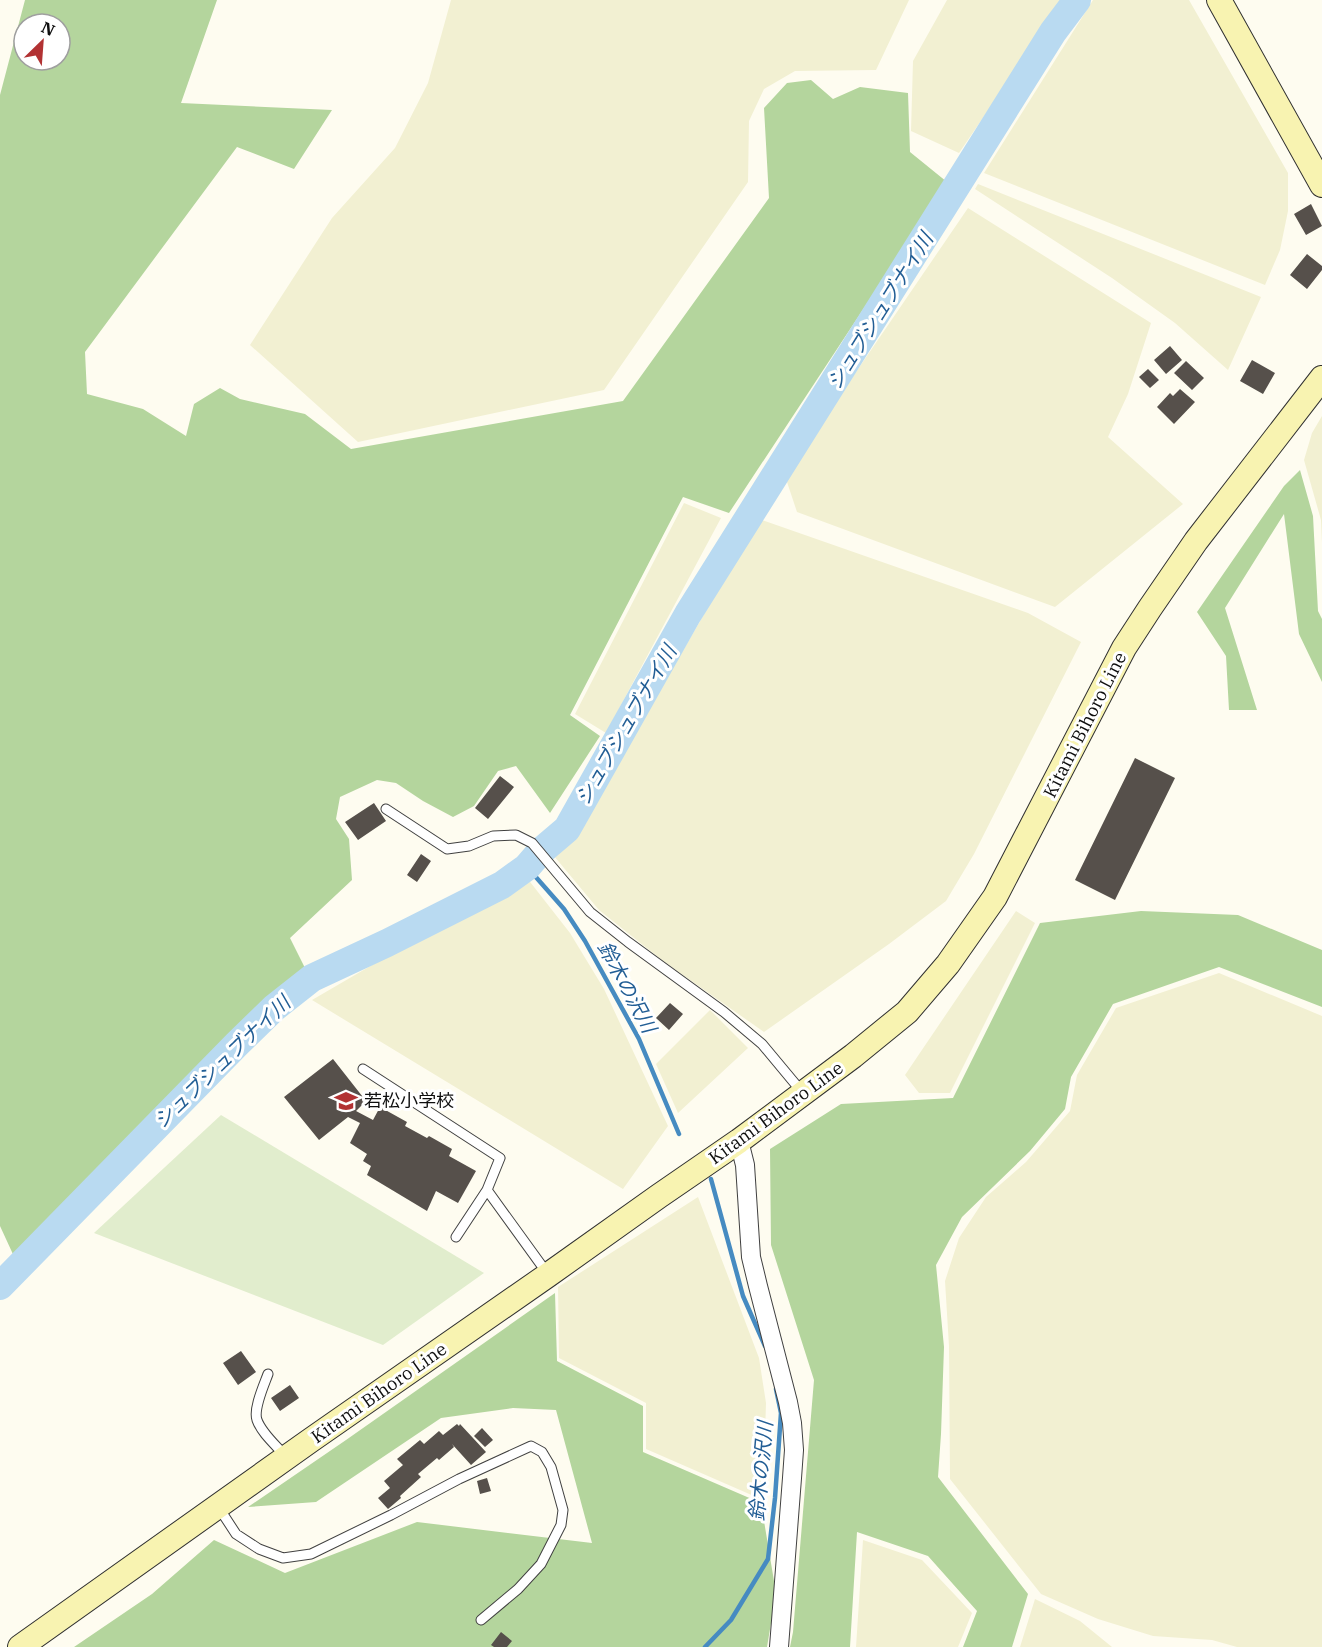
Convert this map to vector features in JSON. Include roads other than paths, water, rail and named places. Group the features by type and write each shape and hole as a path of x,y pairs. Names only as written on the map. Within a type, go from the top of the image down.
{"main road":[{"path":"1218,0 1322,185"},
{"name":"Kitami Bihoro Line","path":"20,1647 286,1457 740,1141 853,1056 907,1012 948,964 995,897 1124,648 1137,628 1196,542 1322,378"}],"street":[{"path":"740,1141 745,1165 751,1257 792,1423 794,1450 779,1647"}],"lane":[{"path":"386,809 447,849 469,846 493,836 516,835 532,843 590,912 724,1012 762,1044 803,1093"},
{"path":"363,1069 500,1158 486,1190 456,1237"},
{"path":"486,1190 548,1275"},
{"path":"268,1374 256,1409 256,1419 286,1457"},
{"path":"218,1506 236,1534 259,1550 283,1558 311,1554 459,1479 531,1446 542,1452 552,1467 563,1510 561,1525 541,1564 518,1588 481,1620"}],"waterway":[{"name":"シュブシュブナイ川","path":"0,1286 274,1008 312,978 502,885 527,867 540,852 567,829 688,614 1053,32 1077,0"},
{"name":"鈴木の沢川","path":"527,867 564,909 585,941 639,1039 679,1134"},
{"name":"鈴木の沢川","path":"711,1179 743,1296 765,1346"},
{"name":"鈴木の沢川","path":"705,1647 731,1620 768,1559 781,1413 776,1389"}],"place":[{"name":"若松小学校","path":"346,1101"}]}
